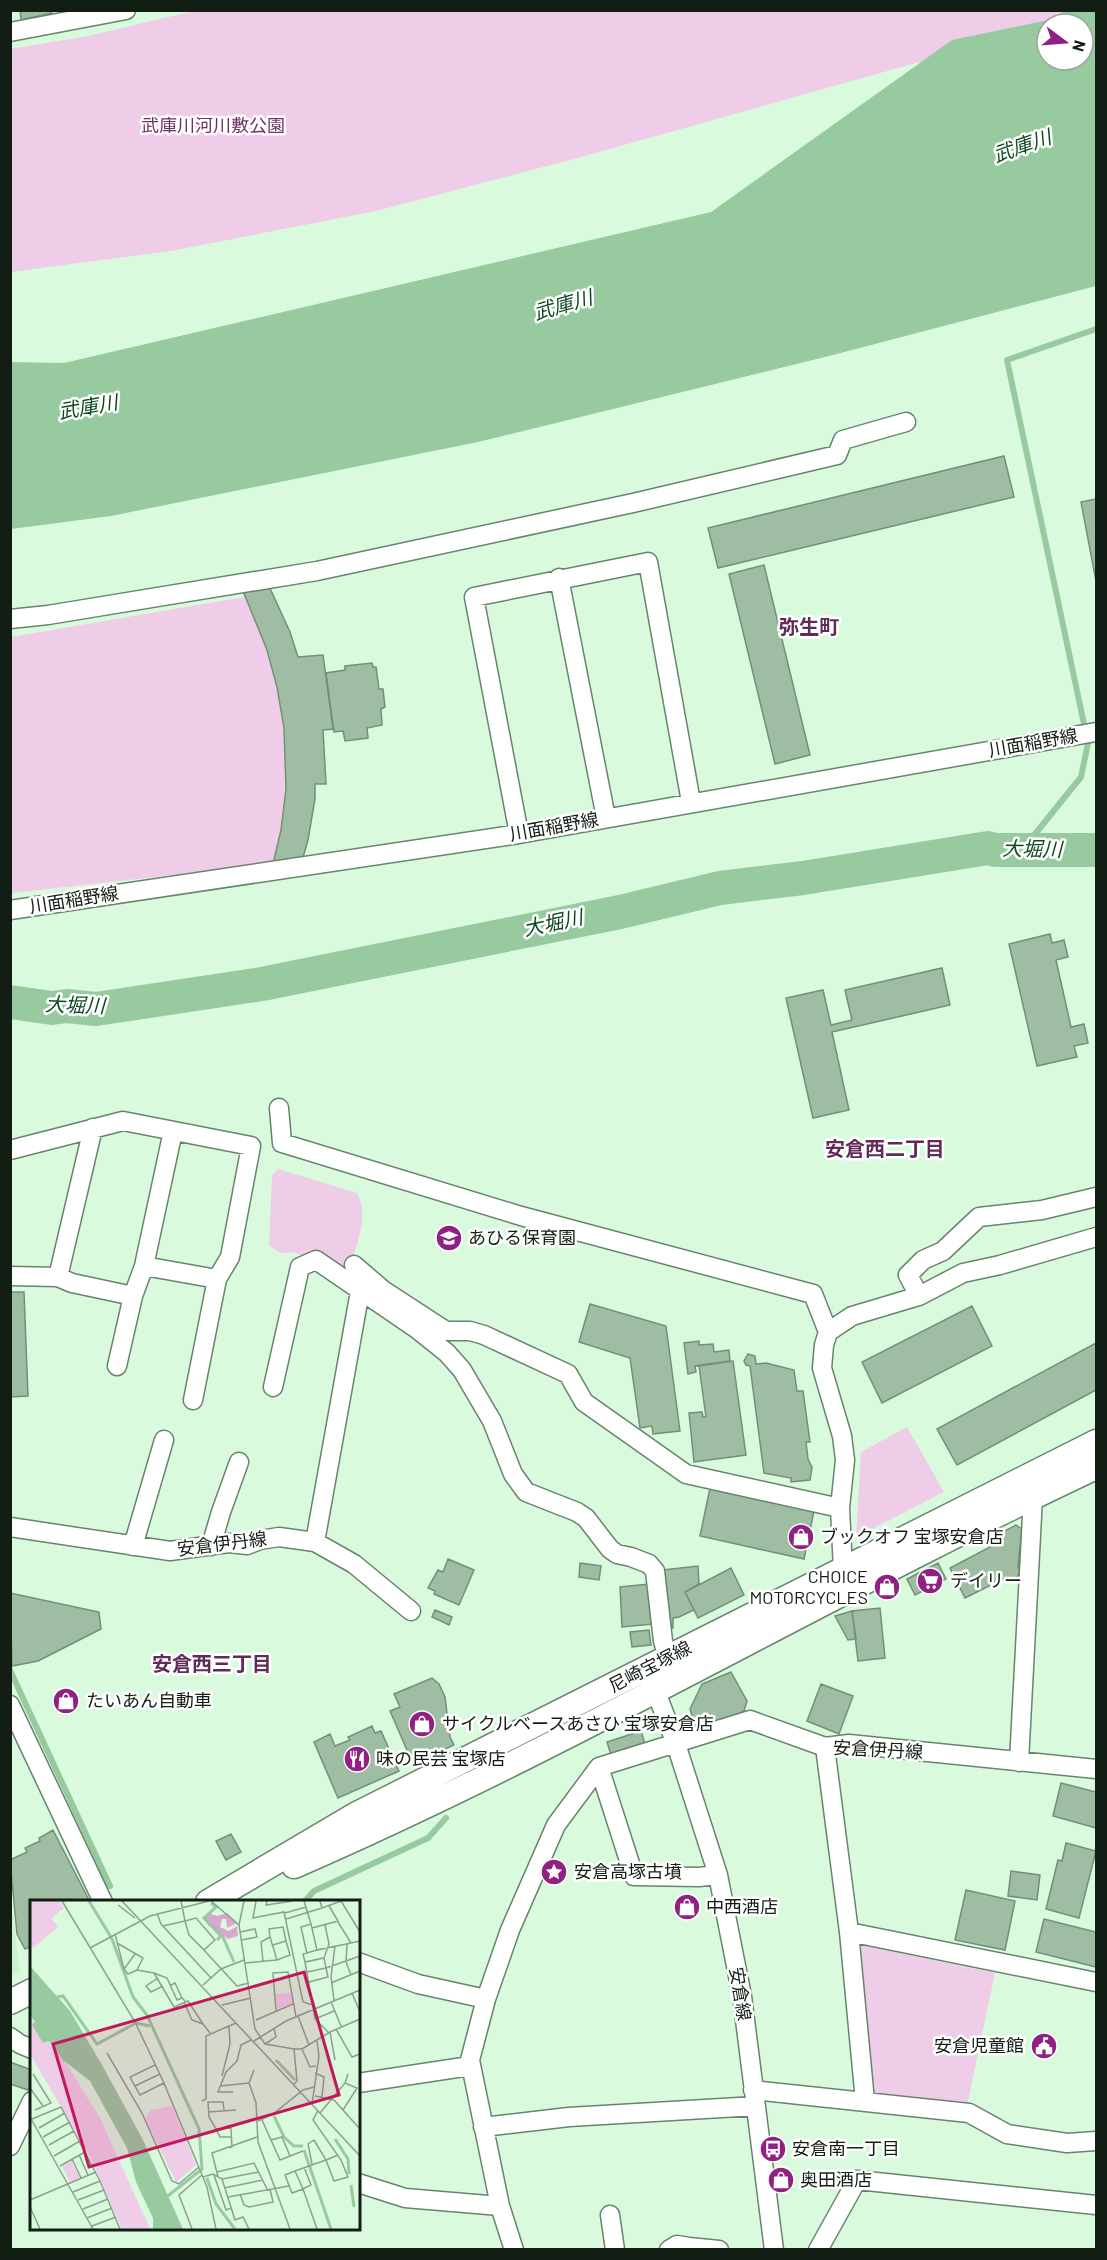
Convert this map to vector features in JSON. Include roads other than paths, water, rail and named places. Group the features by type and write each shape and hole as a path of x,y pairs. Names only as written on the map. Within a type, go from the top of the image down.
{"main road":[{"name":"尼崎宝塚線","path":"215,1900 363,1836 657,1692 848,1578 1096,1442"},
{"name":"尼崎宝塚線","path":"213,1900 355,1815 657,1663 1096,1467"},
{"path":"10,2002 30,1992"}],"street":[{"path":"10,32 126,10"},
{"path":"10,619 48,615 317,571 633,503 837,455 843,440 906,422"},
{"path":"519,834 474,597 559,578 648,562 691,802"},
{"path":"559,578 606,818"},
{"name":"川面稲野線","path":"10,910 519,834 1096,732"},
{"path":"279,1108 282,1143 520,1216 813,1294 828,1332 824,1345 822,1368 842,1436 845,1460 840,1508 848,1578"},
{"path":"10,1150 123,1121 251,1146 230,1257 218,1279 194,1400"},
{"path":"58,1276 93,1128"},
{"path":"117,1366 133,1296 144,1266 173,1131"},
{"path":"919,1296 908,1275 923,1260 943,1251 979,1217 1042,1210 1096,1197"},
{"path":"828,1332 852,1316 919,1296 963,1273 1000,1265 1096,1237"},
{"path":"273,1387 300,1267 316,1260 417,1329 447,1353 462,1370 492,1421 513,1474 526,1492 577,1512 593,1526 610,1550 649,1564 655,1570 663,1641 657,1663 657,1692 676,1744"},
{"path":"354,1265 382,1290 446,1330 470,1331 484,1335 568,1374 584,1402 686,1474 840,1508"},
{"path":"144,1266 218,1279"},
{"path":"10,1276 58,1276 72,1283 133,1296"},
{"path":"315,1542 360,1291"},
{"path":"133,1546 164,1440"},
{"path":"211,1546 239,1462"},
{"path":"1019,1762 1033,1497"},
{"name":"安倉伊丹線","path":"10,1527 170,1551 229,1543 247,1545 279,1537 315,1542 354,1564 411,1611"},
{"path":"10,1705 102,1900"},
{"name":"安倉伊丹線","path":"599,1767 750,1720 825,1747 849,1744 1096,1769"},
{"name":"安倉線","path":"676,1744 718,1875 742,1996 774,2250"},
{"path":"825,1747 849,1932 865,2102"},
{"path":"599,1767 634,1876 718,1875"},
{"path":"514,2250 500,2206 470,2066 486,1999 514,1921 556,1826 599,1767"},
{"path":"849,1932 1096,1982"},
{"path":"360,1963 418,1984 486,1999"},
{"path":"10,2037 30,2048"},
{"path":"360,2084 470,2066"},
{"path":"483,2127 569,2116 755,2098 865,2102 969,2113 1007,2134 1067,2143 1096,2141"},
{"path":"10,2146 29,2113"},
{"path":"818,2250 857,2180 1096,2205"},
{"path":"360,2184 405,2198 500,2206"},
{"path":"610,2215 615,2250"},
{"path":"669,2250 677,2245 719,2250"}],"water":[{"name":"武庫川","path":"1066,10 1096,11 1096,286 833,355 478,442 111,516 11,529 11,362 64,363 711,212 952,40 1035,23 1035,72 1095,72 1095,12 1062,12"}],"waterway":[{"path":"1023,849 1081,777 1088,743 1007,360 1096,329"},
{"name":"大堀川","path":"10,1002 52,1008 67,1006 96,1009 262,984 620,912 720,888 803,878 988,848 995,850 1096,850"},
{"path":"10,1670 110,1886"},
{"path":"306,1900 314,1891 428,1838 446,1818"}],"place":[{"name":"あひる保育園","path":"449,1238"},
{"name":"ブックオフ 宝塚安倉店","path":"801,1537"},
{"name":"デイリー","path":"930,1581"},
{"name":"CHOICE MOTORCYCLES","path":"887,1587"},
{"name":"たいあん自動車","path":"66,1701"},
{"name":"サイクルベースあさひ 宝塚安倉店","path":"422,1724"},
{"name":"味の民芸 宝塚店","path":"357,1759"},
{"name":"安倉高塚古墳","path":"554,1872"},
{"name":"中西酒店","path":"687,1907"},
{"name":"安倉児童館","path":"1044,2046"},
{"name":"安倉南一丁目","path":"773,2149"},
{"name":"奥田酒店","path":"781,2180"}],"district":[{"name":"弥生町","path":"809,627"},
{"name":"安倉西二丁目","path":"885,1149"},
{"name":"安倉西三丁目","path":"212,1664"}],"park label":[{"name":"武庫川河川敷公園","path":"213,126"}]}
